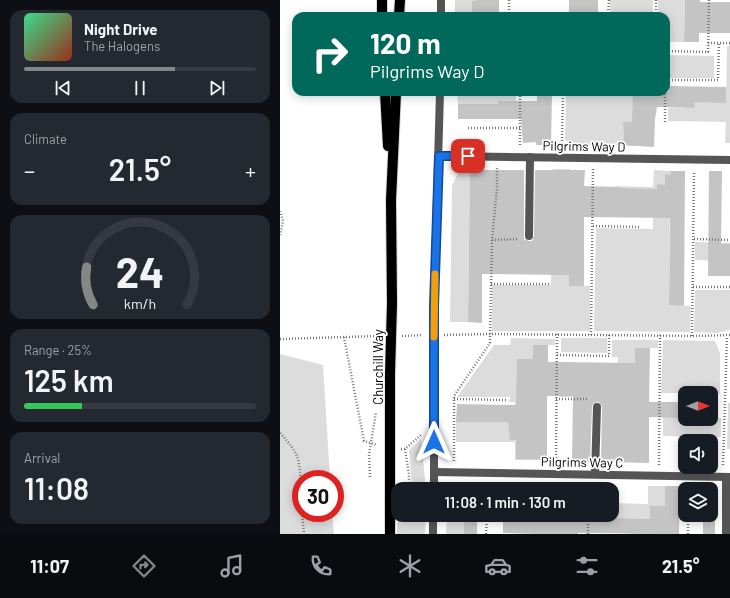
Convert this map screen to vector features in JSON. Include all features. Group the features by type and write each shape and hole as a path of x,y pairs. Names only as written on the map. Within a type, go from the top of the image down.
{"main road":[{"path":"382,0 382,12"},
{"path":"399,12 400,0"},
{"path":"385,96 391,200"},
{"path":"391,200 396,96"},
{"name":"Churchill Way","path":"390,534 390,374 392,303 391,200"}],"street":[{"path":"441,0 441,12"},
{"path":"434,482 434,306 440,96"},
{"name":"Pilgrims Way D","path":"439,156 730,160"},
{"path":"529,236 530,157"},
{"path":"595,474 597,407"},
{"name":"Pilgrims Way C","path":"434,472 726,477"},
{"path":"726,477 726,534"},
{"path":"433,522 433,534"}],"path":[{"path":"509,0 509,12"},
{"path":"608,12 609,0"},
{"path":"656,0 656,12"},
{"path":"670,51 708,52 709,0"},
{"path":"708,43 730,43"},
{"path":"670,80 718,80 719,43"},
{"path":"519,157 520,96"},
{"path":"563,96 562,144 566,149 565,158"},
{"path":"665,96 665,122"},
{"path":"468,128 520,128"},
{"path":"454,472 454,396 490,343 492,240 497,188 498,157"},
{"path":"591,335 593,158"},
{"path":"692,336 695,159"},
{"path":"280,211 283,221 280,236"},
{"path":"593,226 641,227"},
{"path":"492,240 529,239 529,236"},
{"path":"694,239 730,240"},
{"path":"491,284 548,284"},
{"path":"693,287 730,287"},
{"path":"556,464 557,334"},
{"path":"454,335 729,335 725,399 726,477"},
{"path":"556,355 609,356 609,335"},
{"path":"658,475 660,336"},
{"path":"280,338 344,337"},
{"path":"454,399 507,400"},
{"path":"556,399 597,399 597,407"},
{"path":"725,399 730,399"},
{"path":"370,477 369,455 376,412"},
{"path":"280,433 292,446 299,459 300,470"},
{"path":"405,449 409,482"},
{"path":"303,522 304,534"},
{"path":"486,522 486,534"},
{"path":"588,522 588,534"},
{"path":"688,522 688,534"}],"shaded area":[{"path":"455,0 476,0 472,1 475,12 455,12"},
{"path":"610,0 653,0 653,12 610,12"},
{"path":"658,0 685,0 684,42 670,42 670,12 658,12"},
{"path":"727,46 730,46 730,143 725,143 726,122 668,121 668,108 686,108 686,102 726,102"},
{"path":"670,55 714,56 714,78 670,78"},
{"path":"457,96 516,96 516,104 458,104"},
{"path":"566,96 633,96 633,101 640,101 640,146 573,145 565,140"},
{"path":"461,167 470,167 468,322 450,322 452,186"},
{"path":"553,169 570,169 569,286 590,286 590,331 492,331 492,285 551,285"},
{"path":"654,170 671,171 670,175 665,175 665,184 670,184 669,305 691,306 690,332 594,331 596,228 653,229 653,202 615,201 615,186 653,187"},
{"path":"695,242 730,243 730,261 695,260"},
{"path":"695,290 730,290 730,330 716,333 694,332"},
{"path":"511,338 555,339 555,345 533,345 533,422 515,422 515,402 509,402 510,397 457,397 494,345 510,345"},
{"path":"561,338 607,338 607,353 561,352"},
{"path":"612,340 658,340 658,348 635,348 634,462 617,402 599,397 560,397 560,377 617,377 618,357 612,357"},
{"path":"663,340 715,341 720,353 720,394 718,394 718,386 678,386 678,393 661,393"},
{"path":"280,354 323,365 329,470 292,470 292,522 333,522 334,534 280,534"},
{"path":"728,403 730,403 730,449 727,449"},
{"path":"663,417 678,418 678,426 718,426 718,418 721,418 721,437 718,437 718,434 678,434 678,436 663,436"},
{"path":"456,422 515,422 515,441 532,441 532,460 515,460 515,442 456,442"},
{"path":"421,438 425,482 411,482 409,450"},
{"path":"648,486 665,486 665,534 629,534 648,519 619,518 619,503 648,504"},
{"path":"398,522 426,522 425,534 397,534"},
{"path":"447,522 464,522 464,534 446,534"}],"building":[{"path":"499,0 499,12 472,12 472,1"},
{"path":"569,0 598,0 598,12 569,12"},
{"path":"685,0 700,0 700,2 730,2 730,33 699,33 699,42 684,42"},
{"path":"670,86 726,87 726,103 695,102 694,108 657,107 654,147 623,145 623,122 632,122 633,96 670,96"},
{"path":"537,96 552,96 551,145 536,145 536,142 523,143 521,119 458,119 458,104 498,104 498,101 537,101"},
{"path":"470,167 483,168 483,170 524,170 524,239 529,241 532,241 534,236 535,170 585,170 584,186 657,189 657,184 665,185 665,174 670,175 671,171 685,171 684,306 669,305 670,218 584,217 584,286 569,286 569,275 482,274 482,323 468,322"},
{"path":"709,171 722,171 721,244 730,244 730,276 708,276"},
{"path":"533,345 548,345 548,362 635,363 635,348 650,348 649,402 678,402 678,418 649,417 649,463 601,462 602,407 600,403 597,402 593,404 592,407 590,462 572,462 573,396 547,396 547,460 516,459 516,440 510,440 508,422 456,422 457,404 516,405 517,359 533,359"},
{"path":"665,486 678,486 679,534 503,533 503,522 619,522 619,518 650,519 650,506 665,506"},
{"path":"464,522 477,522 477,534 464,534"},
{"path":"703,522 715,522 715,534 703,534"}],"slow traffic":[{"path":"434,337 435,274"}],"route":[{"path":"434,442 434,306 439,156 468,156"}]}
